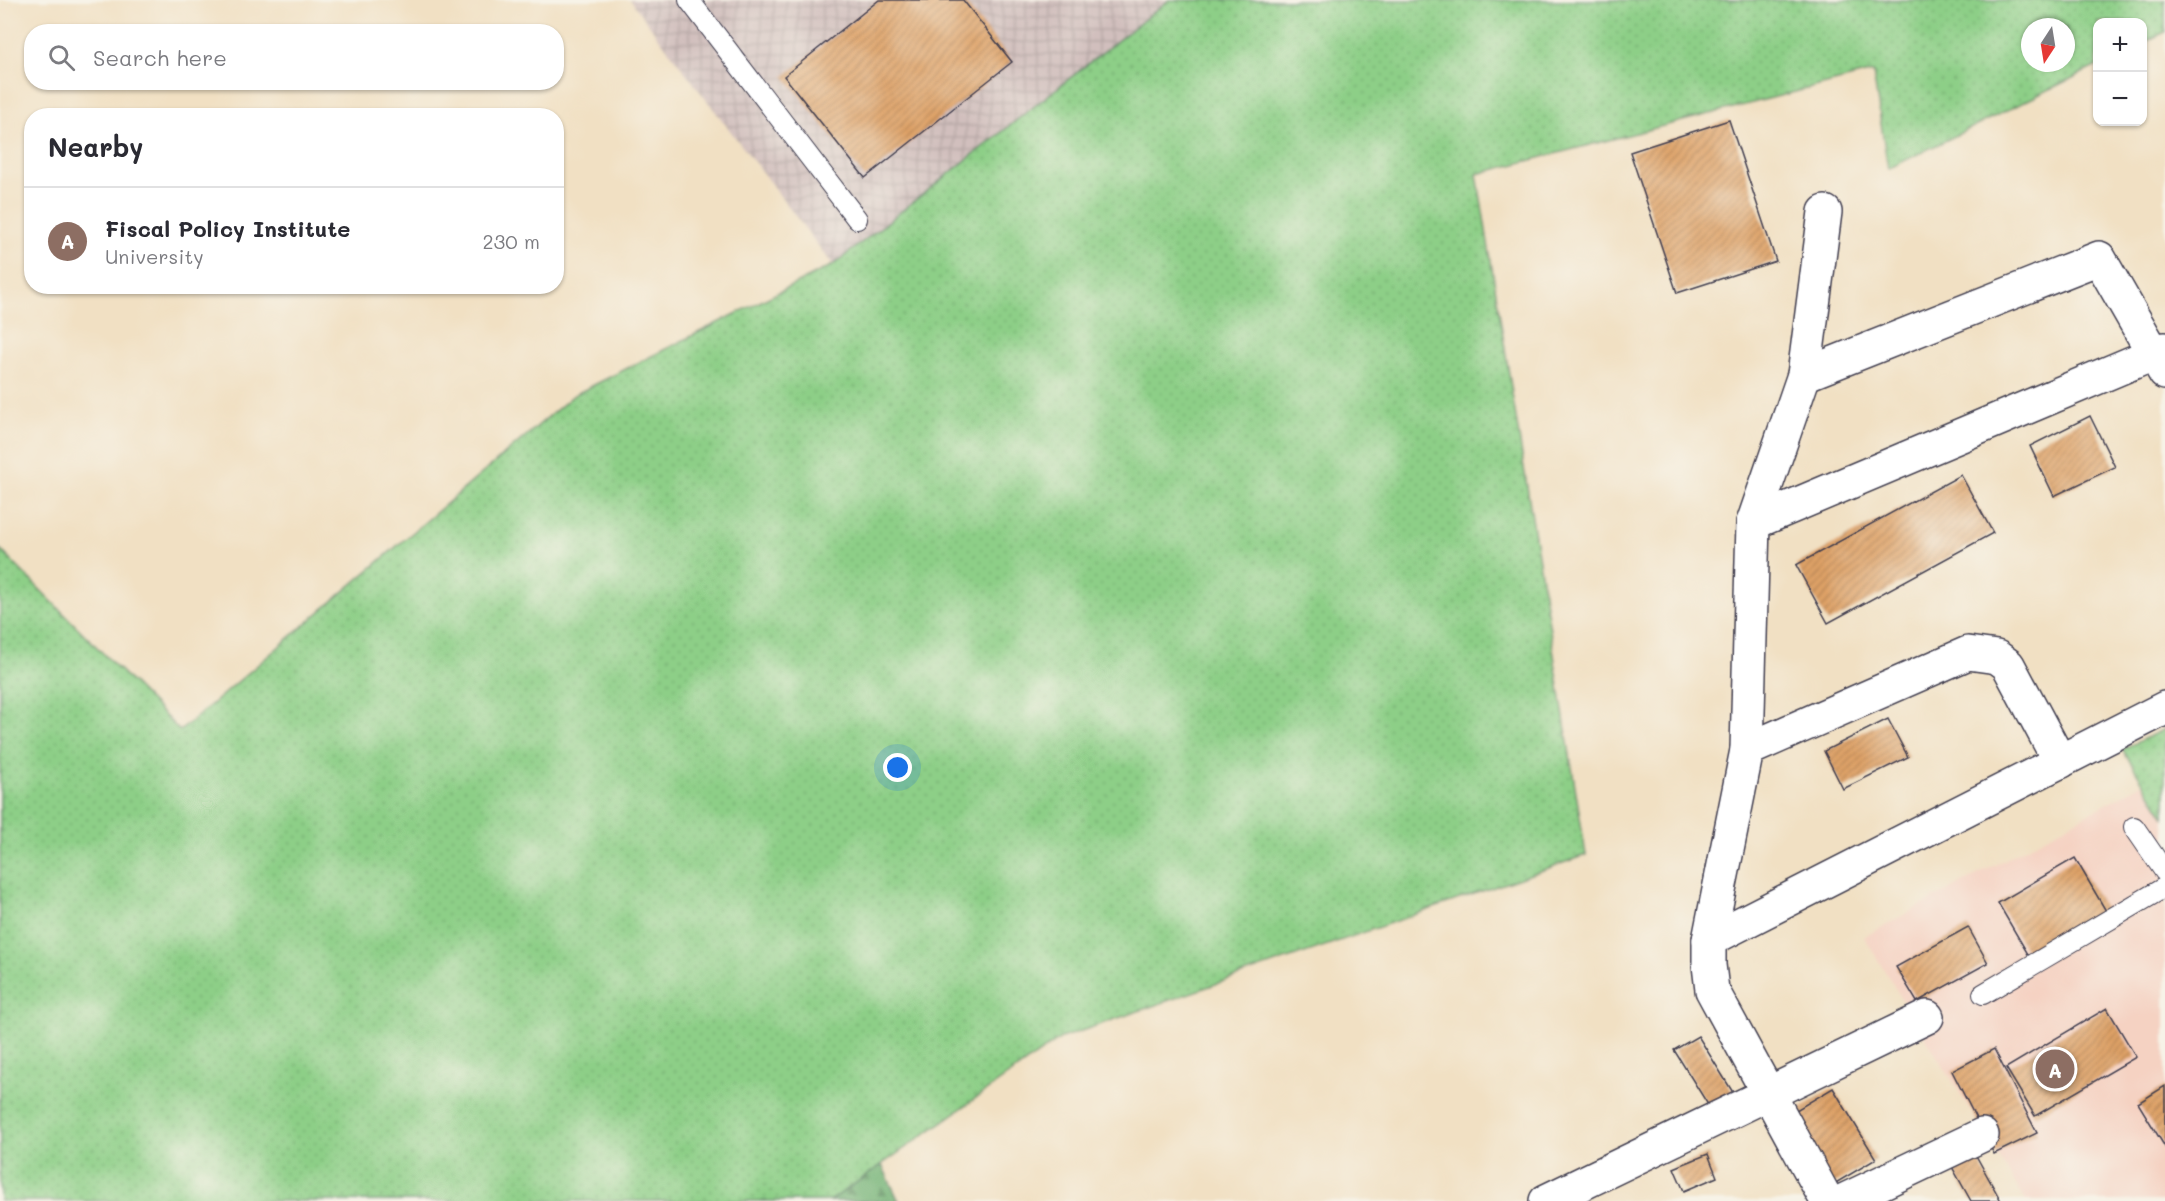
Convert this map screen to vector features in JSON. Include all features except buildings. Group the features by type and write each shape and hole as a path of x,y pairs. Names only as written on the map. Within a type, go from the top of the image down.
{"street":[{"path":"1825,212 1804,375 1754,524 1747,750 1709,940 1709,965 1712,990 1827,1201"},
{"path":"1754,524 2162,359 2099,258 1804,375"},
{"path":"1747,750 1968,653 1997,657 2008,665 2060,762"},
{"path":"1709,940 2165,708"},
{"path":"1546,1201 1927,1017"},
{"path":"1843,1201 1982,1135"}],"lane":[{"path":"689,0 857,219"},
{"path":"2134,826 2165,872"},
{"path":"1983,994 2165,887"}],"shaded area":[{"path":"630,0 1169,0 833,265"},
{"path":"2144,783 2165,817 2165,1201 2026,1201 1864,937"}],"green space":[{"path":"1169,0 2165,0 2165,32 2147,41 2147,18 2093,18 2093,68 1888,169 1873,72 1477,174 1586,855 1061,1038 830,1201 0,1201 0,549 180,731 574,395 833,265"},
{"path":"2165,729 2165,817 2122,749"},
{"path":"882,1165 899,1201 830,1201"}],"place":[{"name":"Fiscal Policy Institute","path":"2055,1069"}]}
